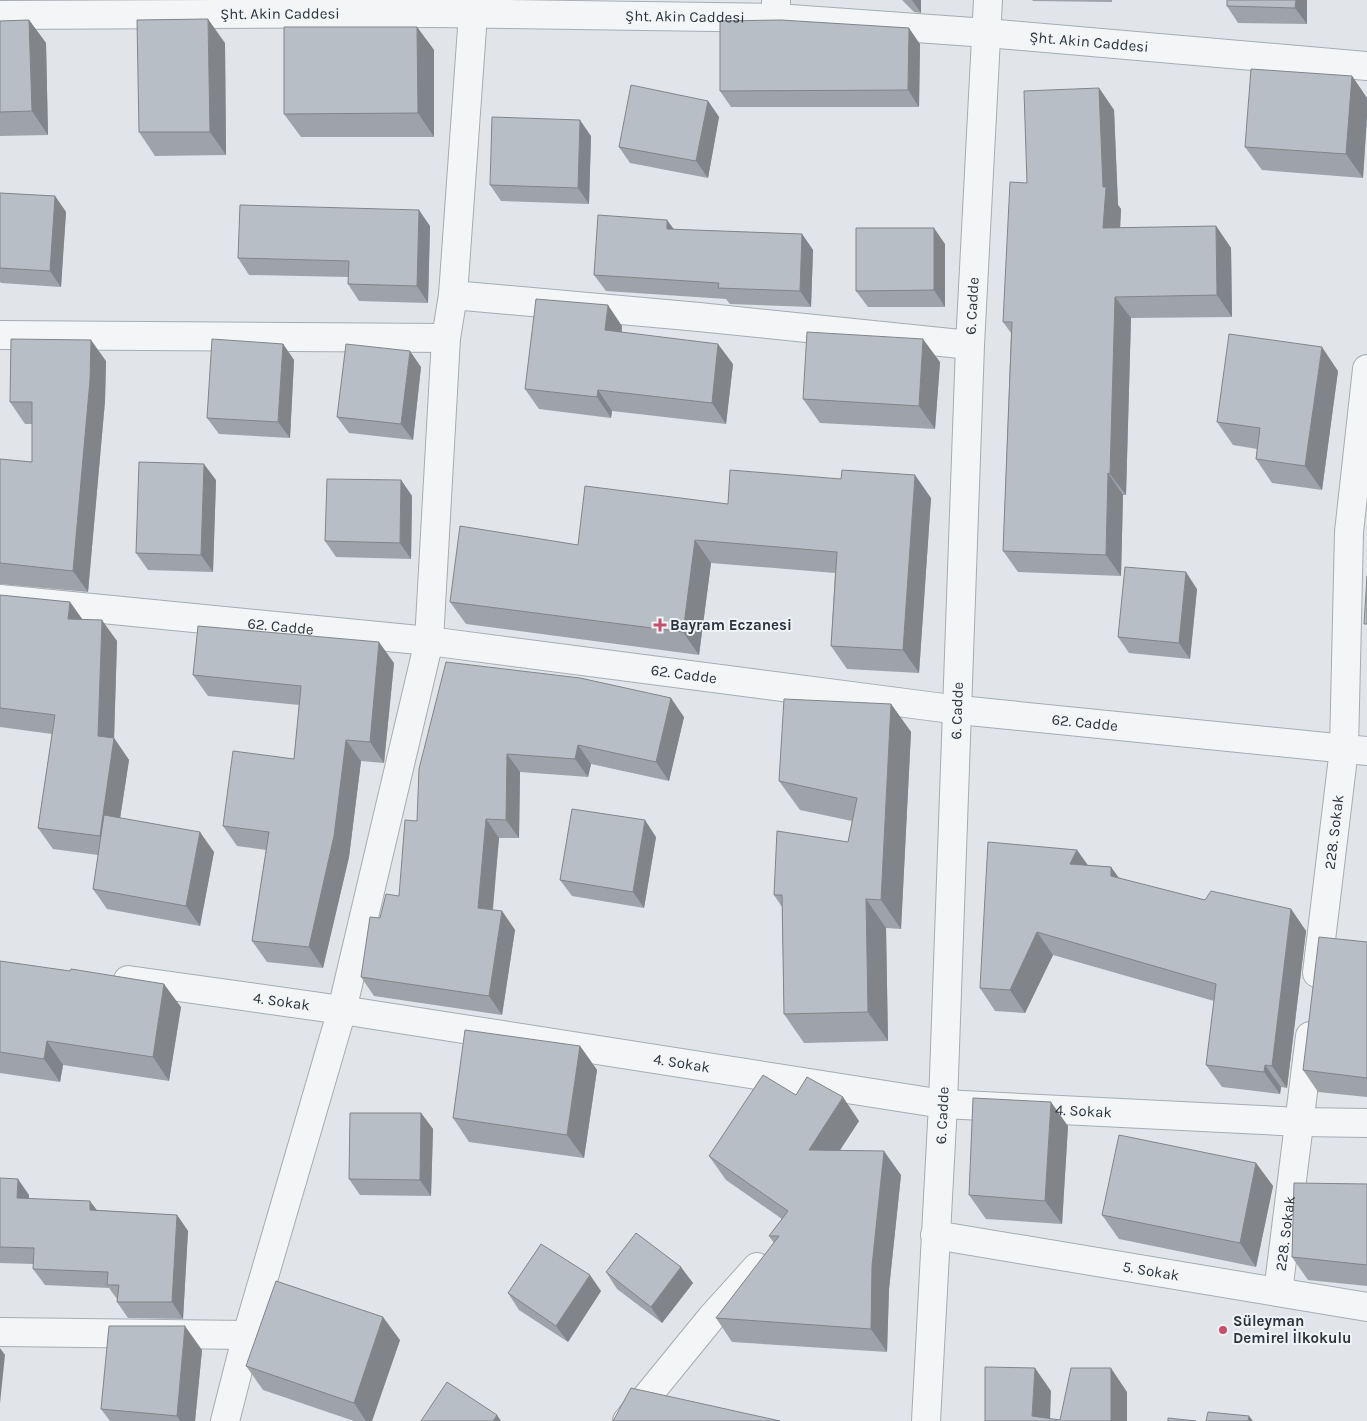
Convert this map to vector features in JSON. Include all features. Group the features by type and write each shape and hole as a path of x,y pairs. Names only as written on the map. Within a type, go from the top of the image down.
{"street":[{"name":"6. Cadde","path":"926,1421 943,1104 959,710 970,345 988,0"},
{"name":"Şht. Akin Caddesi","path":"0,15 402,6 473,14 776,9 987,33 1367,66"},
{"path":"225,1421 247,1335 342,1010 430,641 446,338 453,295 473,14"},
{"path":"453,295 698,316 970,345"},
{"path":"0,335 446,338"},
{"name":"228. Sokak","path":"1278,1292 1314,1004 1355,750 1358,533 1367,369"},
{"name":"62. Cadde","path":"0,599 430,641 959,710 1355,750"},
{"name":"4. Sokak","path":"108,978 342,1010 943,1104 1300,1122 1367,1123"},
{"name":"5. Sokak","path":"935,1235 1367,1307"},
{"path":"626,1421 710,1318 757,1267"},
{"path":"0,1332 247,1335"}],"building":[{"path":"1227,0 1296,0 1295,8 1227,6"},
{"path":"208,19 210,132 139,132 137,20"},
{"path":"29,20 32,111 0,112 0,21"},
{"path":"781,20 909,28 908,90 720,91 720,21"},
{"path":"284,27 417,27 418,113 284,114"},
{"path":"1251,69 1352,76 1346,154 1245,147"},
{"path":"631,85 708,101 696,161 619,147"},
{"path":"1099,88 1103,187 1106,187 1103,228 1216,226 1217,295 1115,297 1106,555 1003,551 1012,322 1003,322 1010,182 1027,183 1024,91"},
{"path":"492,117 580,120 578,188 490,185"},
{"path":"0,193 55,196 50,271 0,268"},
{"path":"240,205 419,210 417,286 348,284 349,261 238,258"},
{"path":"598,215 667,220 667,229 802,234 800,291 718,288 719,283 594,275"},
{"path":"856,228 934,228 934,290 856,291"},
{"path":"536,299 608,305 605,330 718,344 712,403 598,390 597,397 525,389"},
{"path":"807,332 923,339 919,406 803,399"},
{"path":"1229,334 1322,347 1305,466 1256,459 1260,428 1217,422"},
{"path":"11,339 91,340 90,380 73,571 0,563 0,459 32,462 32,402 10,402"},
{"path":"212,339 283,344 278,422 207,418"},
{"path":"346,344 410,351 401,424 337,417"},
{"path":"139,462 204,464 201,555 136,553"},
{"path":"730,470 841,479 842,470 915,475 903,650 831,646 837,552 695,540 683,632 450,602 460,526 578,545 585,486 728,504"},
{"path":"327,479 401,480 400,543 325,541"},
{"path":"1125,567 1186,572 1179,643 1118,637"},
{"path":"1367,576 1367,624 1364,624"},
{"path":"0,595 70,602 68,619 102,620 98,736 114,738 100,836 38,828 55,715 0,708"},
{"path":"198,626 379,642 370,742 346,740 334,836 309,947 252,941 269,832 223,826 233,751 294,759 301,686 193,675"},
{"path":"446,662 580,678 671,698 656,762 578,745 575,759 507,754 506,820 486,819 478,908 502,911 489,996 361,977 370,917 380,918 386,894 399,896 405,820 417,821 419,769"},
{"path":"784,699 891,704 881,900 866,899 868,1012 784,1014 782,895 774,895 777,831 848,842 857,798 779,781"},
{"path":"572,809 645,820 633,892 560,880"},
{"path":"104,815 200,832 186,906 93,889"},
{"path":"988,842 1077,850 1070,864 1111,867 1111,876 1205,900 1211,891 1291,909 1272,1066 1265,1065 1264,1072 1206,1065 1216,984 1037,932 1010,990 980,988"},
{"path":"1319,937 1367,942 1367,1078 1303,1070"},
{"path":"0,961 70,971 71,969 164,984 153,1057 47,1041 44,1059 0,1052"},
{"path":"465,1030 580,1046 567,1135 453,1118"},
{"path":"763,1075 796,1095 807,1077 843,1097 809,1150 884,1151 872,1266 871,1329 716,1318 779,1236 769,1236 788,1211 709,1156"},
{"path":"973,1098 1051,1102 1045,1201 969,1195"},
{"path":"350,1113 421,1113 420,1180 349,1179"},
{"path":"1119,1135 1256,1163 1240,1243 1102,1215"},
{"path":"0,1178 18,1179 17,1198 90,1201 90,1210 177,1215 172,1302 117,1302 119,1285 107,1285 108,1272 33,1269 34,1248 0,1247"},
{"path":"1294,1183 1367,1184 1367,1265 1292,1257"},
{"path":"636,1233 681,1267 651,1307 606,1272"},
{"path":"541,1244 590,1275 556,1326 508,1293"},
{"path":"276,1281 383,1317 354,1403 246,1366"},
{"path":"109,1326 185,1326 177,1416 101,1409"},
{"path":"985,1367 1035,1368 1032,1416 1060,1420 1071,1368 1111,1368 1111,1421 985,1421"},
{"path":"447,1382 497,1415 493,1421 421,1421"},
{"path":"631,1388 780,1421 613,1421"},
{"path":"1208,1412 1249,1416 1248,1421 1206,1421"},
{"path":"1168,1418 1196,1421 1168,1421"}],"place":[{"name":"Bayram Eczanesi","path":"660,625"},
{"name":"Süleyman Demirel İlkokulu","path":"1223,1330"}]}
